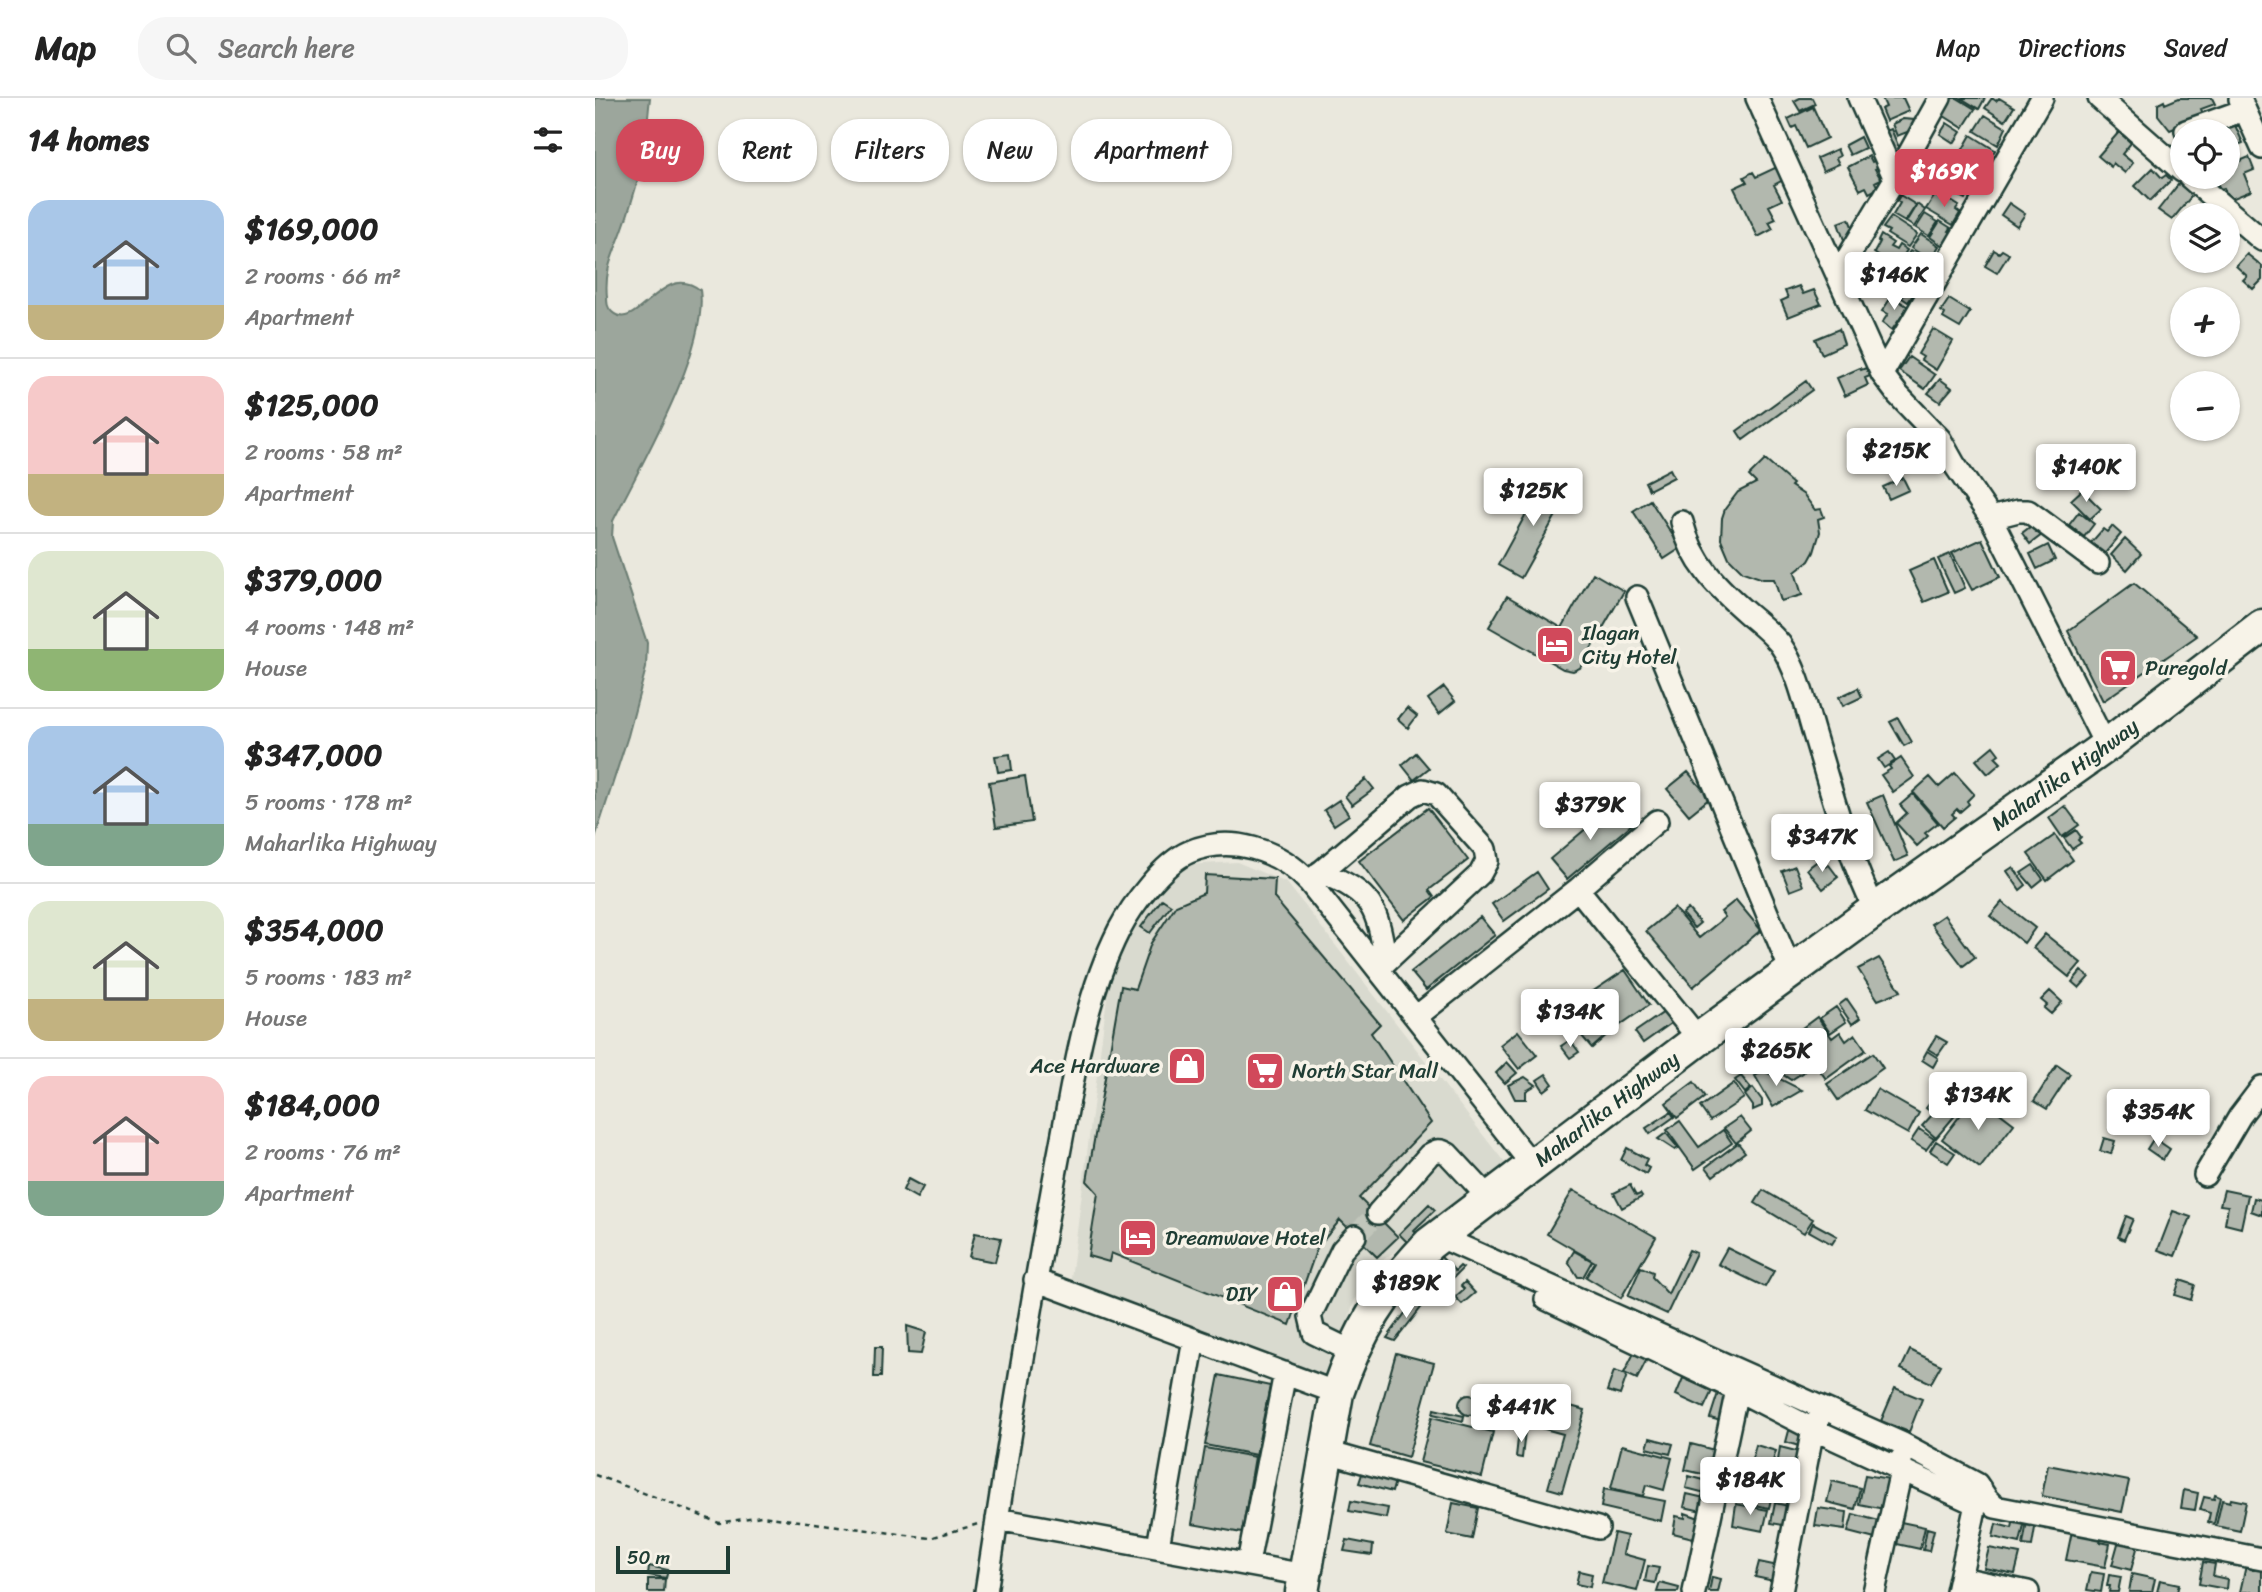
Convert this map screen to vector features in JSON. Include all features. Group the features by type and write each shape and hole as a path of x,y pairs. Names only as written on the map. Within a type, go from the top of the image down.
{"highway":[{"name":"Maharlika Highway","path":"1304,1583 1337,1393 1374,1309 1405,1269 1433,1240 1875,909 2106,746 2262,626"}],"street":[{"path":"1757,98 1882,374 1940,439 1991,518 2106,746"},
{"path":"1859,98 1895,179"},
{"path":"1838,274 1940,98"},
{"path":"1882,374 2042,98"},
{"path":"2099,98 2170,161"},
{"path":"2211,119 2242,104 2262,148"},
{"path":"2151,144 2170,137"},
{"path":"2203,189 2262,240"},
{"path":"1991,518 2028,511 2098,563"},
{"path":"1682,522 1689,548 1698,564 1719,589 1781,646 1798,681 1845,839 1860,880 1875,909"},
{"path":"1637,597 1791,971"},
{"path":"1315,877 1410,796 1423,790 1436,794 1485,849 1487,861 1481,874 1382,966"},
{"path":"1416,1017 1578,889 1657,821"},
{"path":"986,1592 1035,1280 1082,1037 1096,984 1128,914 1157,877 1172,862 1188,852 1228,844 1272,853 1315,877 1347,883 1362,893 1375,914 1382,966"},
{"path":"1315,877 1382,966 1416,1017 1533,1166"},
{"path":"1578,889 1699,1039"},
{"path":"2205,1175 2240,1116 2262,1087"},
{"path":"1378,1213 1436,1150 1443,1150 1448,1154 1489,1198"},
{"path":"1353,1352 1314,1333 1310,1316 1342,1250 1355,1236"},
{"path":"1433,1240 1742,1381 1825,1409 1901,1443 1995,1507 2262,1559"},
{"path":"1035,1280 1337,1393"},
{"path":"1158,1547 1193,1339"},
{"path":"1248,1563 1285,1373"},
{"path":"1742,1381 1813,1429 1901,1471 1980,1496"},
{"path":"1694,1592 1742,1381"},
{"path":"1781,1592 1813,1429 1825,1409"},
{"path":"1874,1592 1901,1471 1901,1443"},
{"path":"1327,1452 1598,1528"},
{"path":"1980,1496 1959,1585 2028,1592"},
{"path":"997,1519 1248,1563 1304,1583"}],"path":[{"path":"595,1475 719,1523 761,1516 930,1538 997,1519"}],"shaded area":[{"path":"595,98 650,98 648,119 616,119 616,182 637,182 609,268 607,303 612,312 621,316 631,314 662,290 674,284 686,283 700,290 700,315 684,375 613,521 612,537 647,643 646,668 628,736 595,838"},
{"name":"North Star Mall","path":"1237,862 1287,883 1508,1167 1363,1275 1328,1381 1070,1286 1110,974 1133,917 1183,865"}],"building":[{"path":"1812,98 1815,104 1800,111 1794,101"},
{"path":"1882,98 1903,98 1909,111 1886,121 1881,109 1886,107"},
{"path":"1951,98 1957,98 1975,109 1963,128 1941,114"},
{"path":"1961,98 1985,98 1979,109"},
{"path":"1992,98 1996,101 1999,98 2014,107 2005,121 1985,108"},
{"path":"2179,98 2212,98 2215,104 2201,109 2204,116 2197,119 2170,119 2170,130 2158,115 2158,104 2164,101 2165,104"},
{"path":"1813,107 1827,138 1806,148 1796,126 1792,128 1788,119"},
{"path":"1985,115 2006,128 1998,145 1975,131"},
{"path":"1903,119 1915,120 1919,130 1897,136 1892,124"},
{"path":"1947,123 1961,132 1954,143 1940,134"},
{"path":"1891,129 1900,150 1890,154 1881,133"},
{"path":"2119,132 2131,143 2122,154 2133,163 2125,173 2113,163 2111,167 2098,156"},
{"path":"1971,135 1995,150 1985,166 1962,151"},
{"path":"1860,137 1865,148 1850,155 1845,145"},
{"path":"1837,149 1840,156 1836,158 1839,164 1823,171 1817,158"},
{"path":"1959,155 1983,171 1965,199 1939,186"},
{"path":"1869,156 1872,162 1878,159 1881,166 1875,169 1881,179 1875,182 1878,188 1869,193 1866,187 1860,190 1848,167"},
{"path":"2249,157 2254,170 2244,174 2251,191 2229,200 2224,189 2240,189 2240,161"},
{"path":"1925,159 1942,170 1932,186 1915,175 1917,172 1912,169 1917,160 1922,163"},
{"path":"1777,167 1783,180 1774,185 1782,200 1769,206 1776,219 1769,222 1773,229 1758,237 1734,188 1747,182 1744,177 1753,172 1756,177"},
{"path":"2153,168 2162,178 2166,175 2170,179 2150,201 2135,186"},
{"path":"2175,189 2191,189 2195,192 2186,203 2170,203 2170,219 2158,210"},
{"path":"1937,192 1959,206 1956,210 1960,213 1953,225 1926,209"},
{"path":"1900,195 1916,205 1905,222 1893,215 1900,203 1897,201"},
{"path":"2009,203 2025,214 2017,226 2001,215"},
{"path":"1917,204 1925,210 1914,227 1906,222"},
{"path":"1925,214 1938,222 1929,236 1916,228"},
{"path":"1891,217 1917,234 1908,247 1887,234 1889,231 1883,228"},
{"path":"1849,219 1856,236 1844,240 1838,223"},
{"path":"1940,221 1951,228 1949,231 1952,232 1943,246 1930,237"},
{"path":"1921,234 1939,246 1930,260 1911,248"},
{"path":"1881,235 1893,243 1890,247 1896,250 1899,245 1907,250 1899,263 1893,259 1890,264 1874,253"},
{"path":"1994,250 2009,254 1997,273 1985,266"},
{"path":"1910,251 1917,255 1906,271 1900,267"},
{"path":"2247,254 2262,266 2262,280 2253,289 2243,280 2247,276 2240,270 2240,262"},
{"path":"1923,257 1940,268 1928,286 1911,275"},
{"path":"1883,266 1902,279 1892,294 1873,281"},
{"path":"1904,281 1917,289 1908,302 1902,298 1906,291 1900,287"},
{"path":"1799,286 1803,294 1814,290 1821,304 1788,317 1781,301 1788,298 1785,291"},
{"path":"1892,296 1908,307 1892,330 1882,323 1888,314 1882,311"},
{"path":"1949,299 1970,312 1960,328 1943,318 1945,314 1941,311"},
{"path":"1839,329 1844,344 1822,354 1815,339"},
{"path":"1933,329 1953,341 1936,370 1921,360 1923,357 1918,354"},
{"path":"1909,357 1935,375 1925,389 1899,371"},
{"path":"1866,368 1870,376 1865,378 1868,385 1845,396 1837,378"},
{"path":"1940,379 1952,388 1940,402 1928,393"},
{"path":"1806,381 1812,390 1743,440 1737,431"},
{"path":"1765,460 1804,495 1815,510 1821,509 1824,517 1818,519 1820,532 1814,552 1809,561 1795,572 1802,595 1781,601 1774,579 1763,579 1743,572 1729,558 1721,539 1725,509 1738,492 1756,483 1749,476"},
{"path":"1670,469 1674,477 1649,490 1645,482"},
{"path":"1903,478 1909,490 1889,499 1883,487"},
{"path":"1545,479 1569,492 1521,578 1498,565"},
{"path":"2082,490 2101,509 2090,519 2071,500"},
{"path":"1650,500 1681,548 1664,559 1633,511"},
{"path":"2079,512 2094,524 2084,537 2069,525"},
{"path":"2039,520 2047,531 2030,544 2022,533"},
{"path":"2112,526 2121,534 2102,557 2089,545 2103,529 2107,532"},
{"path":"1982,539 2000,577 1972,590 1952,553"},
{"path":"2125,539 2141,554 2127,570 2111,555"},
{"path":"2048,545 2055,560 2037,569 2030,554"},
{"path":"1950,554 1965,588 1954,593 1938,559"},
{"path":"1934,560 1948,592 1924,602 1909,571"},
{"path":"1593,573 1624,591 1580,668 1573,671 1563,669 1489,627 1507,596 1562,628"},
{"name":"Puregold","path":"2134,583 2197,636 2103,701 2068,631"},
{"path":"1444,687 1455,701 1439,714 1428,699"},
{"path":"1858,688 1862,697 1843,706 1839,697"},
{"path":"1407,708 1417,716 1408,728 1398,719"},
{"path":"1898,718 1912,742 1904,746 1890,722"},
{"path":"1993,746 1999,754 1995,757 2001,763 1988,774 1976,760"},
{"path":"1889,752 1895,761 1884,768 1878,759"},
{"path":"1416,753 1429,768 1414,780 1402,765"},
{"path":"1010,754 1012,770 998,772 995,756"},
{"path":"1901,758 1914,777 1893,792 1881,775"},
{"path":"1688,772 1710,798 1689,815 1667,789"},
{"path":"1955,773 1974,794 1967,801 1969,804 1960,812 1957,809 1952,814 1955,817 1943,827 1913,792 1930,777 1939,787"},
{"path":"1025,776 1032,822 996,827 989,782"},
{"path":"1366,779 1374,789 1352,805 1345,796"},
{"path":"1913,794 1938,823 1925,833 1928,836 1917,846 1896,823 1907,813 1900,805"},
{"path":"1883,795 1908,856 1894,862 1867,802"},
{"path":"1339,800 1349,815 1334,825 1324,810"},
{"path":"1614,805 1631,825 1567,879 1550,859"},
{"path":"2065,806 2079,825 2062,837 2049,818"},
{"path":"1428,808 1468,860 1429,890 1434,897 1404,920 1359,861"},
{"path":"2076,830 2081,837 2078,840 2081,843 2072,849 2064,838"},
{"path":"2055,835 2073,860 2047,880 2028,854"},
{"path":"1820,859 1826,867 1829,865 1838,877 1823,889 1807,869"},
{"path":"2033,865 2043,879 2033,887 2021,873"},
{"path":"1795,866 1803,886 1790,891 1782,871"},
{"path":"2013,867 2026,885 2020,890 2007,871"},
{"path":"1537,872 1548,889 1504,921 1492,904"},
{"name":"North Star Mall","path":"1205,875 1275,879 1274,898 1380,1024 1371,1033 1431,1123 1359,1198 1398,1237 1377,1257 1340,1220 1317,1248 1290,1325 1111,1253 1109,1262 1088,1256 1098,1193 1087,1181 1121,986 1135,989 1151,943 1176,905 1204,893"},
{"path":"1162,899 1171,905 1150,933 1141,927"},
{"path":"1736,900 1761,930 1693,987 1646,931 1674,908 1699,938 1725,917 1721,912"},
{"path":"2002,902 2035,928 2024,943 1990,916"},
{"path":"1688,909 1700,923 1694,928 1682,914"},
{"path":"1944,915 1975,957 1963,966 1931,924"},
{"path":"1480,917 1495,935 1426,990 1411,972"},
{"path":"2045,934 2081,963 2069,977 2033,948"},
{"path":"1879,958 1901,991 1878,1000 1858,969"},
{"path":"1625,970 1649,1005 1610,1032 1586,996"},
{"path":"2081,971 2089,977 2079,988 2072,982"},
{"path":"2050,991 2062,1002 2051,1014 2044,1008 2047,1005 2041,1000"},
{"path":"1847,999 1860,1018 1852,1024 1839,1005"},
{"path":"1836,1007 1846,1022 1830,1033 1820,1018"},
{"path":"1670,1008 1677,1019 1643,1043 1635,1032"},
{"path":"1592,1014 1608,1034 1592,1048 1575,1028"},
{"path":"1817,1017 1832,1038 1840,1032 1846,1041 1855,1034 1866,1050 1826,1079 1794,1034"},
{"path":"1518,1031 1537,1055 1519,1069 1500,1045"},
{"path":"1936,1036 1947,1042 1938,1055 1928,1049"},
{"path":"1794,1039 1811,1067 1791,1080 1761,1060"},
{"path":"1570,1040 1579,1052 1570,1058 1561,1046"},
{"path":"1927,1051 1938,1058 1933,1067 1922,1060"},
{"path":"1873,1053 1883,1068 1838,1100 1827,1084"},
{"path":"1507,1062 1517,1073 1505,1083 1496,1073"},
{"path":"2057,1065 2070,1074 2047,1109 2034,1101"},
{"path":"1764,1071 1802,1090 1773,1107 1755,1076"},
{"path":"1546,1074 1553,1084 1544,1091 1537,1080"},
{"path":"1741,1076 1751,1088 1745,1093 1735,1080"},
{"path":"1525,1077 1536,1085 1526,1091 1526,1099 1515,1099 1508,1085"},
{"path":"1694,1082 1705,1097 1677,1118 1666,1103"},
{"path":"1734,1083 1744,1098 1710,1121 1700,1107"},
{"path":"1753,1088 1762,1100 1762,1106 1753,1110 1745,1095"},
{"path":"1969,1088 1974,1093 1936,1138 1922,1126 1933,1114 1926,1108 1940,1090 1956,1103"},
{"path":"1877,1089 1919,1113 1908,1134 1865,1110"},
{"path":"1976,1095 2014,1124 1980,1168 1942,1139"},
{"path":"1671,1112 1674,1117 1650,1134 1646,1128"},
{"path":"1740,1117 1751,1131 1736,1143 1724,1128"},
{"path":"1680,1121 1699,1147 1723,1130 1732,1143 1695,1169 1667,1130"},
{"path":"1919,1129 1934,1139 1926,1150 1911,1141"},
{"path":"1666,1133 1678,1148 1675,1150 1658,1139"},
{"path":"2104,1138 2115,1141 2111,1154 2100,1151"},
{"path":"2154,1138 2170,1149 2163,1160 2147,1149"},
{"path":"1936,1141 1955,1153 1948,1163 1930,1151"},
{"path":"1738,1143 1745,1152 1713,1176 1706,1167"},
{"path":"1627,1148 1647,1159 1644,1165 1649,1168 1646,1174 1621,1160"},
{"path":"908,1179 923,1187 917,1198 903,1190"},
{"path":"1630,1185 1636,1196 1640,1194 1642,1197 1622,1208 1614,1193"},
{"path":"1573,1190 1656,1237 1621,1298 1586,1277 1595,1262 1547,1234"},
{"path":"1763,1190 1813,1219 1804,1233 1755,1203"},
{"path":"2224,1190 2248,1195 2241,1228 2225,1224 2228,1206 2220,1205"},
{"path":"2254,1198 2262,1200 2262,1215 2251,1211"},
{"path":"1429,1204 1435,1210 1414,1230 1455,1271 1460,1266 1463,1268 1427,1304 1419,1296 1440,1275 1399,1234"},
{"path":"2173,1211 2191,1217 2175,1256 2158,1250"},
{"path":"2126,1216 2133,1219 2124,1240 2118,1237"},
{"path":"1813,1223 1837,1236 1832,1244 1809,1231"},
{"path":"975,1233 1001,1238 995,1262 969,1257"},
{"path":"1727,1248 1774,1271 1765,1287 1718,1264"},
{"path":"1689,1250 1696,1253 1667,1314 1628,1296 1641,1267 1653,1272 1652,1277 1668,1294"},
{"path":"1574,1251 1592,1261 1583,1277 1578,1277 1568,1261"},
{"path":"2180,1280 2195,1285 2191,1300 2175,1295"},
{"path":"1465,1282 1475,1293 1462,1304 1455,1297 1464,1289 1461,1286"},
{"path":"1416,1298 1424,1304 1395,1341 1387,1338"},
{"path":"907,1326 926,1332 921,1354 908,1353"},
{"path":"875,1347 882,1347 881,1377 874,1377"},
{"path":"1636,1349 1649,1355 1637,1379 1624,1373"},
{"path":"1910,1350 1941,1365 1931,1383 1901,1369"},
{"path":"1396,1353 1434,1363 1408,1457 1370,1446"},
{"path":"1614,1371 1627,1375 1620,1395 1607,1391"},
{"path":"1219,1375 1270,1386 1256,1455 1205,1445"},
{"path":"1683,1378 1712,1391 1704,1408 1676,1395"},
{"path":"1895,1388 1922,1399 1909,1432 1881,1421"},
{"path":"1526,1392 1544,1398 1541,1409 1523,1402"},
{"path":"1718,1393 1728,1397 1721,1421 1710,1418"},
{"path":"1465,1395 1473,1395 1479,1405 1473,1415 1465,1415 1459,1409 1459,1401"},
{"path":"1548,1400 1585,1410 1562,1492 1548,1488 1563,1434 1541,1428"},
{"path":"1434,1409 1464,1416 1463,1421 1433,1414"},
{"path":"1432,1417 1493,1432 1482,1477 1420,1462"},
{"path":"1790,1427 1810,1433 1805,1448 1786,1442"},
{"path":"1519,1430 1525,1431 1522,1458 1516,1457"},
{"path":"1650,1438 1673,1444 1670,1454 1647,1448"},
{"path":"1691,1444 1722,1452 1716,1477 1685,1470"},
{"path":"1622,1445 1672,1458 1664,1490 1646,1485 1643,1496 1611,1488"},
{"path":"1756,1445 1776,1451 1772,1464 1752,1459"},
{"path":"1780,1447 1804,1453 1801,1473 1777,1467"},
{"path":"1205,1448 1255,1457 1242,1533 1192,1524"},
{"path":"1740,1461 1775,1468 1772,1484 1736,1477"},
{"path":"2048,1465 2129,1481 2122,1512 2042,1496"},
{"path":"1363,1471 1395,1481 1392,1492 1359,1483"},
{"path":"1865,1475 1890,1479 1884,1509 1859,1504"},
{"path":"1689,1476 1715,1483 1713,1495 1686,1488"},
{"path":"1832,1481 1860,1488 1855,1509 1827,1502"},
{"path":"1738,1482 1773,1490 1769,1508 1734,1500"},
{"path":"1604,1489 1665,1501 1661,1521 1601,1507"},
{"path":"2184,1490 2198,1493 2195,1510 2181,1508"},
{"path":"1687,1494 1709,1499 1706,1512 1684,1507"},
{"path":"2215,1495 2220,1497 2214,1524 2208,1522 2210,1513 2200,1510 2204,1497 2214,1499"},
{"path":"2231,1499 2246,1502 2240,1531 2216,1526 2222,1500 2230,1502"},
{"path":"1351,1501 1388,1508 1386,1518 1349,1511"},
{"path":"1453,1503 1478,1508 1472,1539 1447,1534"},
{"path":"1775,1503 1793,1507 1789,1526 1771,1523"},
{"path":"1736,1504 1768,1510 1763,1531 1733,1525"},
{"path":"1818,1508 1847,1512 1845,1530 1815,1526"},
{"path":"1685,1513 1705,1520 1702,1533 1695,1532 1693,1538 1673,1533 1676,1516 1685,1518"},
{"path":"1853,1514 1879,1521 1875,1539 1848,1532"},
{"path":"2015,1514 2026,1517 2020,1543 1993,1537 1996,1524 2012,1528"},
{"path":"2027,1521 2036,1522 2032,1546 2023,1545"},
{"path":"1901,1522 1925,1527 1920,1549 1897,1544"},
{"path":"1927,1528 1934,1530 1929,1551 1923,1550"},
{"path":"2072,1531 2087,1533 2087,1536 2110,1544 2105,1567 2066,1560"},
{"path":"1614,1533 1627,1536 1623,1554 1645,1560 1637,1591 1602,1583"},
{"path":"1347,1540 1373,1545 1372,1555 1344,1551"},
{"path":"2119,1540 2138,1545 2131,1570 2112,1565"},
{"path":"1989,1548 2020,1554 2015,1574 1984,1568"},
{"path":"2247,1561 2254,1562 2253,1570 2262,1565 2262,1592 2240,1592"},
{"path":"1759,1562 1778,1566 1774,1581 1755,1577"},
{"path":"2203,1562 2215,1564 2213,1576 2227,1579 2226,1589 2199,1584"},
{"path":"649,1566 668,1570 666,1578 648,1575"},
{"path":"1648,1566 1659,1568 1655,1583 1645,1581"},
{"path":"1579,1571 1592,1574 1590,1587 1576,1584"},
{"path":"2091,1572 2104,1574 2101,1592 2087,1590"},
{"path":"2132,1574 2155,1579 2152,1592 2129,1592"},
{"path":"2109,1575 2121,1577 2118,1592 2109,1592"},
{"path":"1712,1577 1721,1579 1718,1592 1709,1592"},
{"path":"648,1579 665,1579 664,1592 648,1592"},
{"path":"2160,1580 2179,1584 2177,1592 2157,1592"},
{"path":"1660,1583 1679,1588 1678,1592 1657,1592"}],"tunnel":[{"path":"1355,1236 1378,1213"}],"place":[{"name":"Ilagan City Hotel","path":"1555,645"},
{"name":"Puregold","path":"2118,668"},
{"name":"Ace Hardware","path":"1187,1066"},
{"name":"North Star Mall","path":"1265,1071"},
{"name":"Dreamwave Hotel","path":"1138,1238"},
{"name":"DIY","path":"1285,1294"}]}
